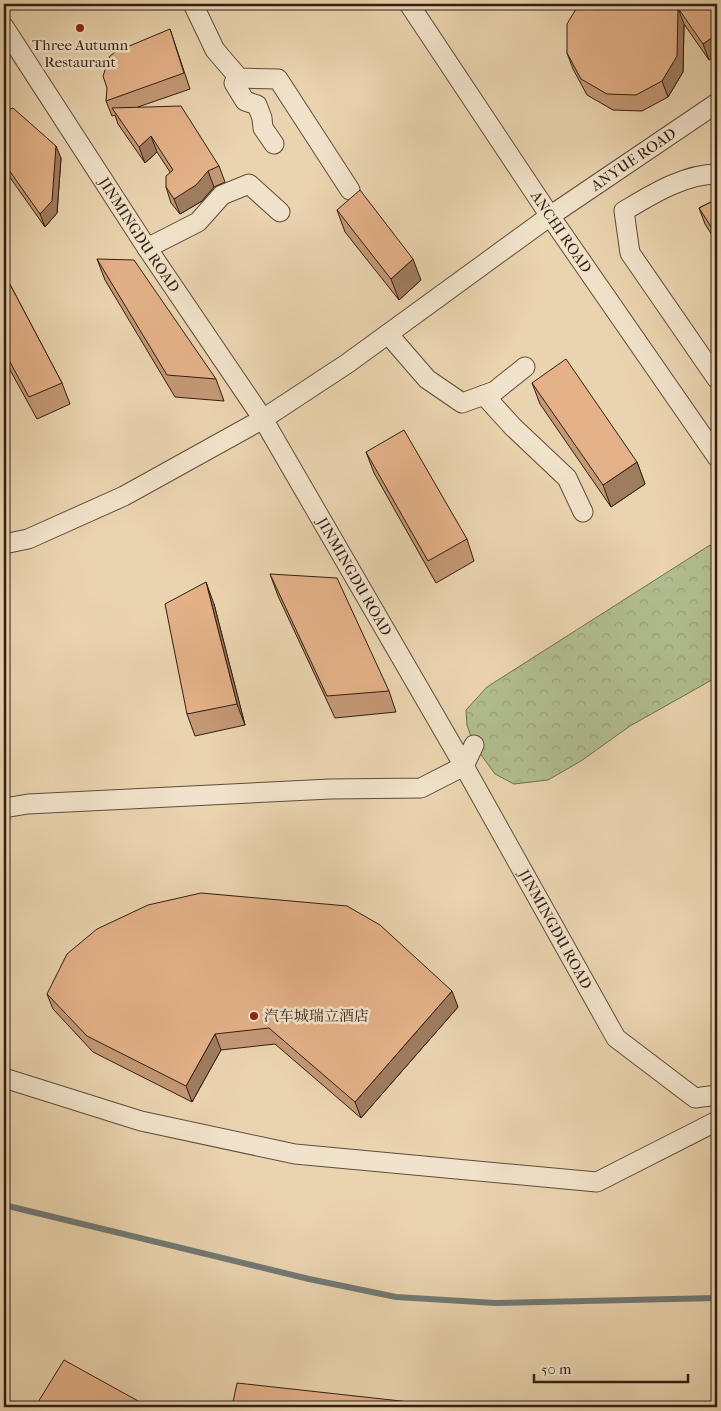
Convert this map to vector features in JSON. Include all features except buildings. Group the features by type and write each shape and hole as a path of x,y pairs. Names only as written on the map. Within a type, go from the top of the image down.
{"street":[{"path":"193,4 215,50 239,78"},
{"name":"ANCHI ROAD","path":"409,4 550,216 717,457"},
{"name":"JINMINGDU ROAD","path":"4,27 147,248 263,419 464,766 616,1038 695,1098 717,1095"},
{"path":"274,144 263,128 257,105 245,100 234,83 239,78 278,79 350,190"},
{"name":"ANYUE ROAD","path":"4,544 28,539 124,496 263,419 348,363 550,216 717,103"},
{"path":"717,174 709,174 665,187 624,211 630,254 717,379"},
{"path":"147,248 198,222 222,195 249,184 280,212"},
{"path":"388,334 427,379 462,403 495,391 525,367"},
{"path":"484,395 512,428 567,478 584,512"},
{"path":"4,808 28,804 330,789 421,788 464,766 474,745"},
{"path":"4,1078 141,1121 295,1154 597,1182 717,1121"}],"green space":[{"path":"710,545 717,551 717,677 630,726 581,761 548,780 514,784 495,774 474,745 467,725 466,710 487,687"}],"waterway":[{"path":"4,1205 309,1279 396,1297 495,1303 717,1298"}],"place":[{"name":"Three Autumn Restaurant","path":"80,28"},
{"name":"汽车城瑞立酒店","path":"254,1016"}]}
